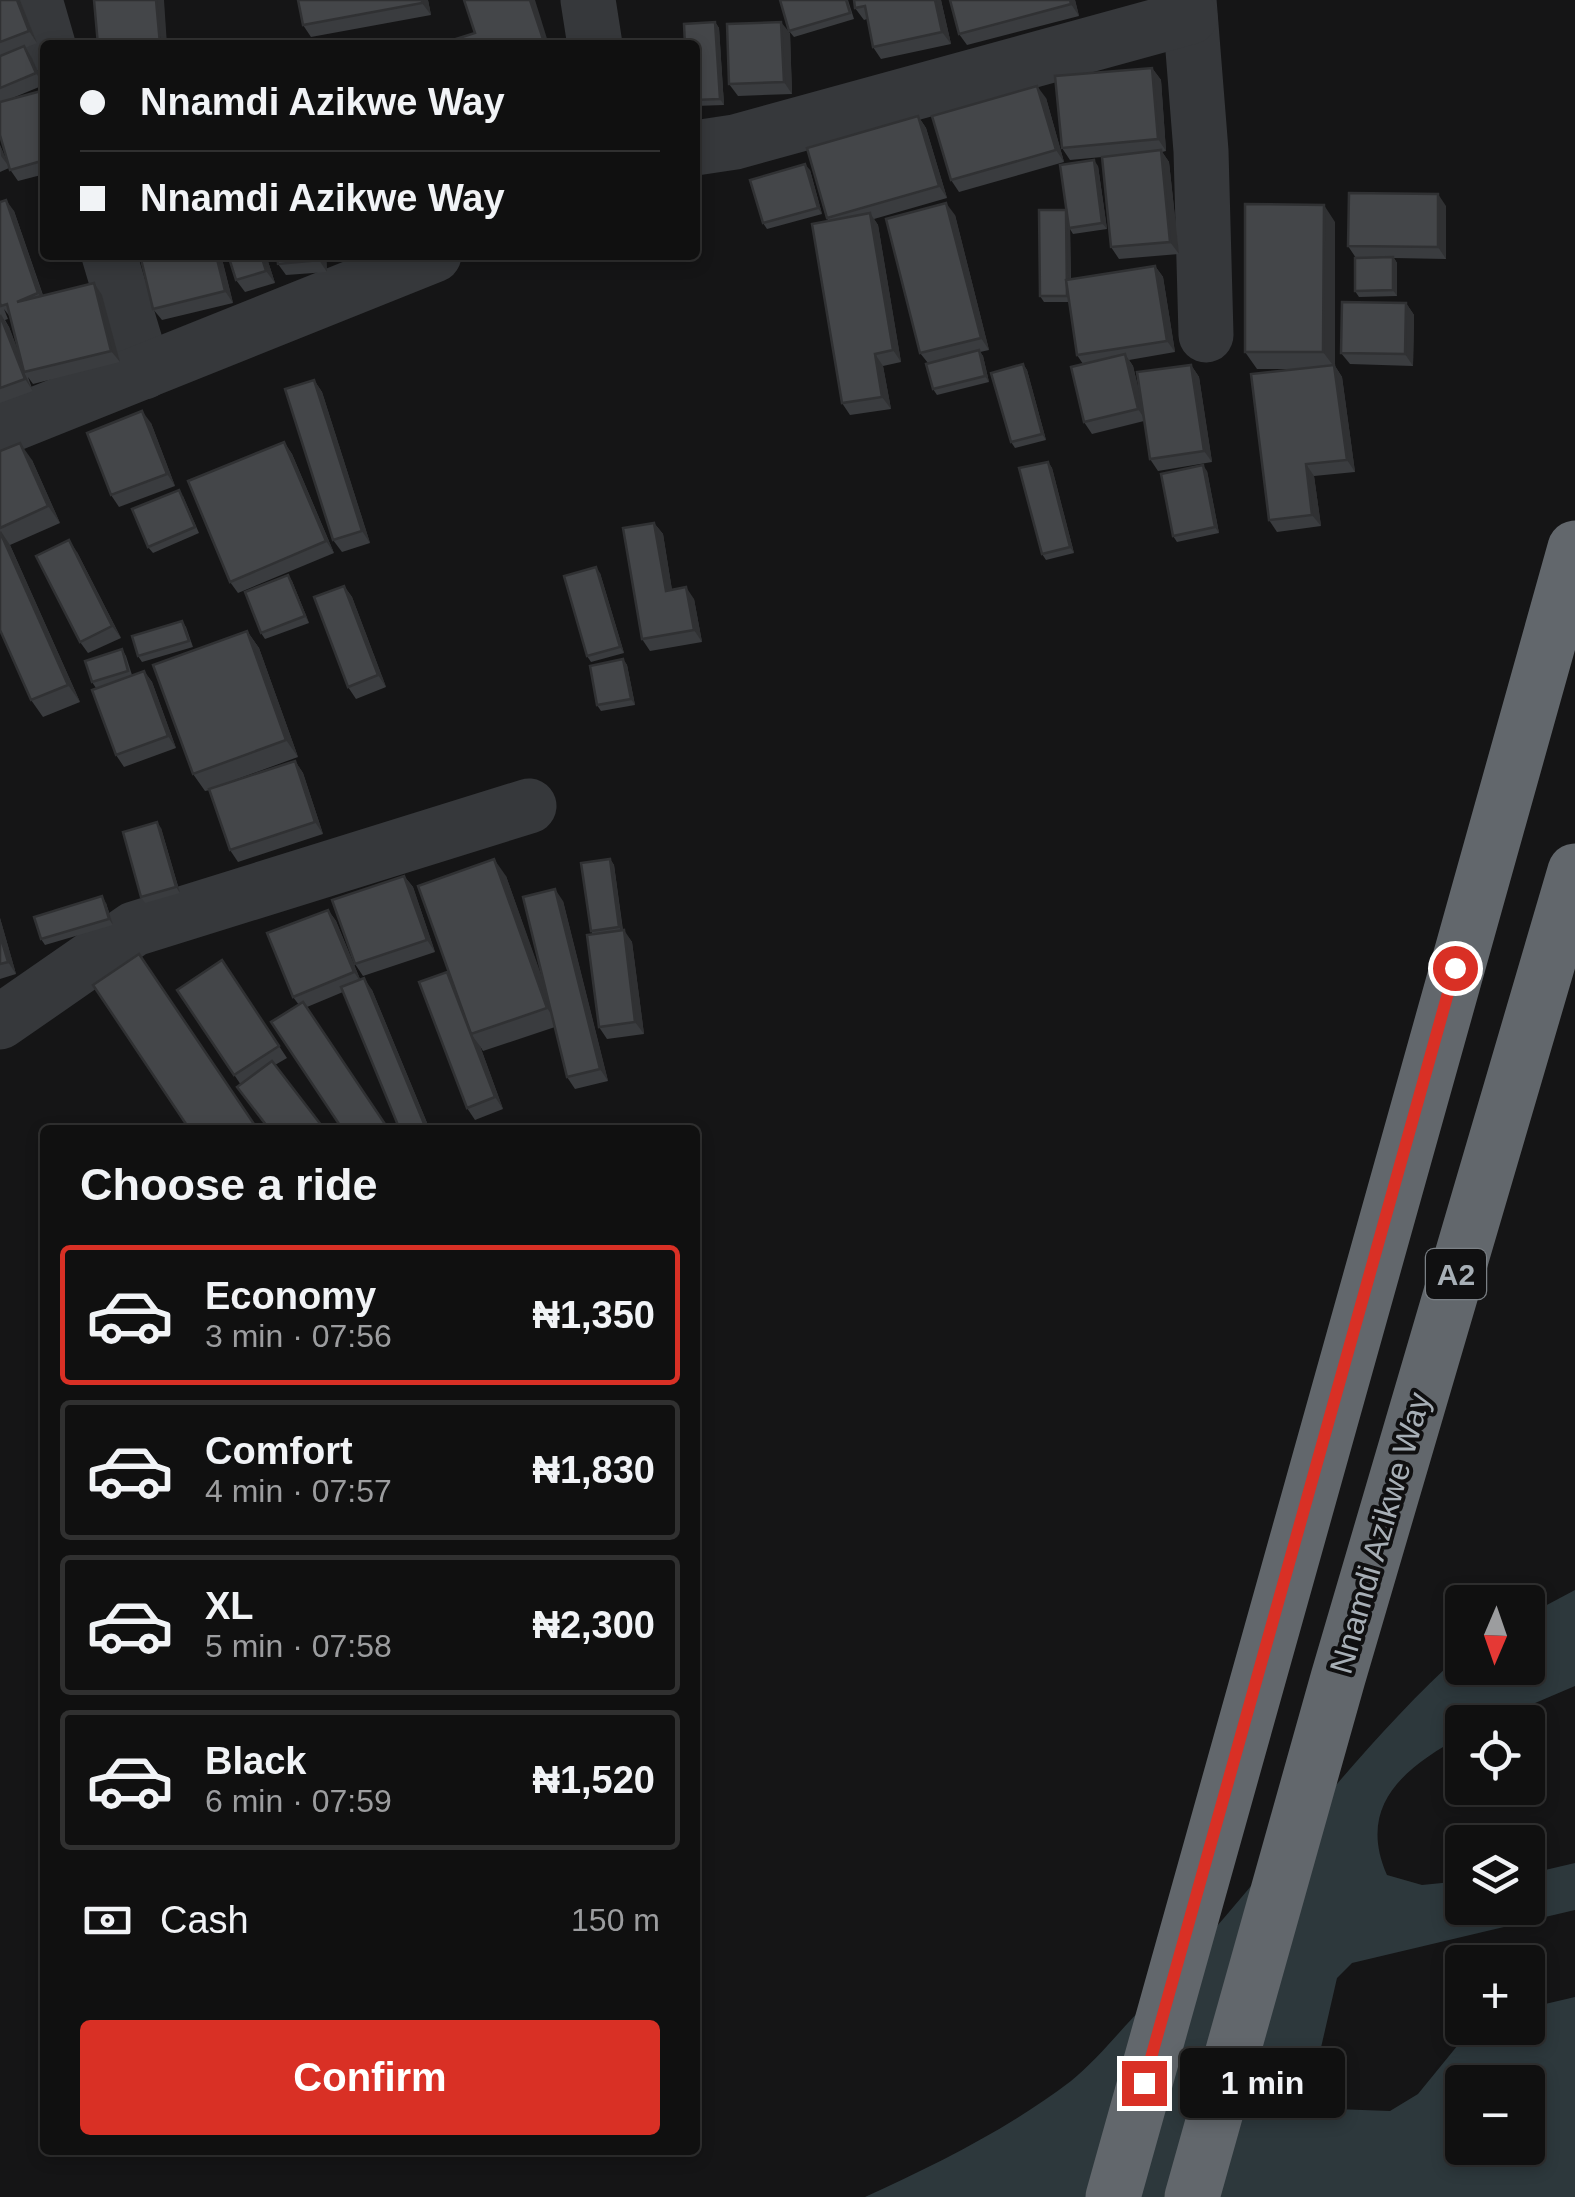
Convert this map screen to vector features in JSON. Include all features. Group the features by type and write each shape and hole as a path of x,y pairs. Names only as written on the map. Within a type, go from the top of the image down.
{"highway":[{"name":"A2","path":"1113,2197 1575,548"},
{"name":"Nnamdi Azikwe Way","path":"1192,2197 1338,1678 1575,871"}],"street":[{"path":"35,0 47,40"},
{"path":"588,0 594,40"},
{"path":"700,147 735,142 1189,9 1201,151 1206,335"},
{"path":"110,260 144,372"},
{"path":"0,429 422,260"},
{"path":"0,1022 134,930 529,806"}],"shaded area":[{"path":"1575,1590 1575,1686 1531,1705 1445,1705 1445,1746 1405,1775 1392,1790 1382,1808 1378,1828 1379,1850 1387,1875 1422,1885 1445,1883 1445,1925 1512,1925 1352,1963 1337,1978 1317,2065 1317,2089 1323,2102 1335,2109 1390,2111 1418,2094 1458,2045 1545,2045 1545,2004 1575,1997 1575,2197 865,2197 997,2130 1081,2072 1186,1961 1445,1669 1445,1685 1545,1685 1545,1606"},
{"path":"1575,1863 1575,1910 1545,1917 1545,1870"}],"building":[{"path":"0,0 17,0 29,31 0,42"},
{"path":"94,0 156,0 160,40 98,40"},
{"path":"298,0 422,0 422,3 303,25"},
{"path":"464,0 530,0 543,40 453,40 475,33"},
{"path":"780,0 846,0 850,13 789,31"},
{"path":"854,0 935,0 942,32 873,47 865,6 855,8"},
{"path":"950,0 1070,0 1071,4 959,34"},
{"path":"715,22 720,99 700,100 700,40 685,40 684,24"},
{"path":"781,22 784,82 729,84 727,24"},
{"path":"24,46 36,73 0,88 0,56"},
{"path":"1152,68 1158,139 1062,148 1055,76"},
{"path":"1037,86 1056,150 951,180 932,116"},
{"path":"40,91 40,161 10,170 0,135 0,102"},
{"path":"918,116 939,186 827,218 807,148"},
{"path":"1161,150 1170,242 1111,247 1102,157"},
{"path":"1094,160 1102,223 1069,228 1060,165"},
{"path":"805,164 818,208 763,223 750,180"},
{"path":"1349,193 1438,194 1438,247 1348,246"},
{"path":"6,200 38,293 17,302 94,283 111,351 24,372 7,304 0,303 0,202"},
{"path":"946,203 981,338 920,353 886,219"},
{"path":"1245,204 1324,205 1323,352 1245,352"},
{"path":"1039,210 1066,210 1067,296 1040,296"},
{"path":"870,213 893,350 875,354 882,397 842,403 812,224"},
{"path":"1393,257 1393,290 1355,291 1355,258"},
{"path":"141,260 217,260 225,291 153,309"},
{"path":"230,260 263,260 266,271 236,280"},
{"path":"278,260 319,260 278,264"},
{"path":"1155,266 1167,341 1077,355 1066,280"},
{"path":"1342,302 1406,303 1405,354 1341,353"},
{"path":"0,315 25,379 0,388"},
{"path":"979,350 985,376 933,389 926,364"},
{"path":"1125,354 1138,409 1084,422 1071,367"},
{"path":"1023,364 1042,434 1011,442 991,373"},
{"path":"1191,365 1204,451 1150,459 1137,372"},
{"path":"1334,365 1347,460 1306,464 1312,515 1269,520 1251,374"},
{"path":"314,380 362,531 333,540 285,389"},
{"path":"142,411 167,474 111,495 87,433"},
{"path":"284,442 326,541 230,582 188,481"},
{"path":"20,443 48,506 0,528 0,451"},
{"path":"1048,462 1070,547 1042,554 1019,468"},
{"path":"1203,465 1215,527 1173,536 1161,474"},
{"path":"179,490 195,527 148,547 132,509"},
{"path":"654,523 666,591 686,587 694,630 642,639 623,528"},
{"path":"0,532 68,685 31,700 0,630"},
{"path":"69,540 112,626 80,642 36,556"},
{"path":"596,567 620,647 587,656 564,576"},
{"path":"288,575 305,616 261,633 245,592"},
{"path":"344,586 378,675 348,687 314,597"},
{"path":"182,621 189,641 138,656 132,636"},
{"path":"247,631 286,740 193,774 153,665"},
{"path":"122,649 128,671 92,682 85,661"},
{"path":"623,659 631,699 597,705 590,666"},
{"path":"144,671 168,736 116,755 92,690"},
{"path":"295,761 315,822 230,850 209,789"},
{"path":"157,822 176,887 141,897 123,832"},
{"path":"494,859 547,1008 471,1034 418,886"},
{"path":"610,859 619,927 591,931 581,863"},
{"path":"404,876 427,940 355,964 332,900"},
{"path":"555,889 600,1069 567,1077 523,897"},
{"path":"102,896 109,919 41,939 34,917"},
{"path":"328,910 354,972 293,997 267,933"},
{"path":"624,930 635,1022 599,1027 587,935"},
{"path":"0,935 8,962 0,964"},
{"path":"139,954 255,1125 187,1125 93,985"},
{"path":"222,960 279,1046 234,1075 177,990"},
{"path":"447,972 495,1097 467,1108 419,982"},
{"path":"364,978 425,1125 398,1125 341,987"},
{"path":"303,1002 386,1125 340,1125 271,1022"},
{"path":"272,1061 321,1125 266,1125 237,1087"}],"route":[{"path":"1144,2083 1455,968"}]}
